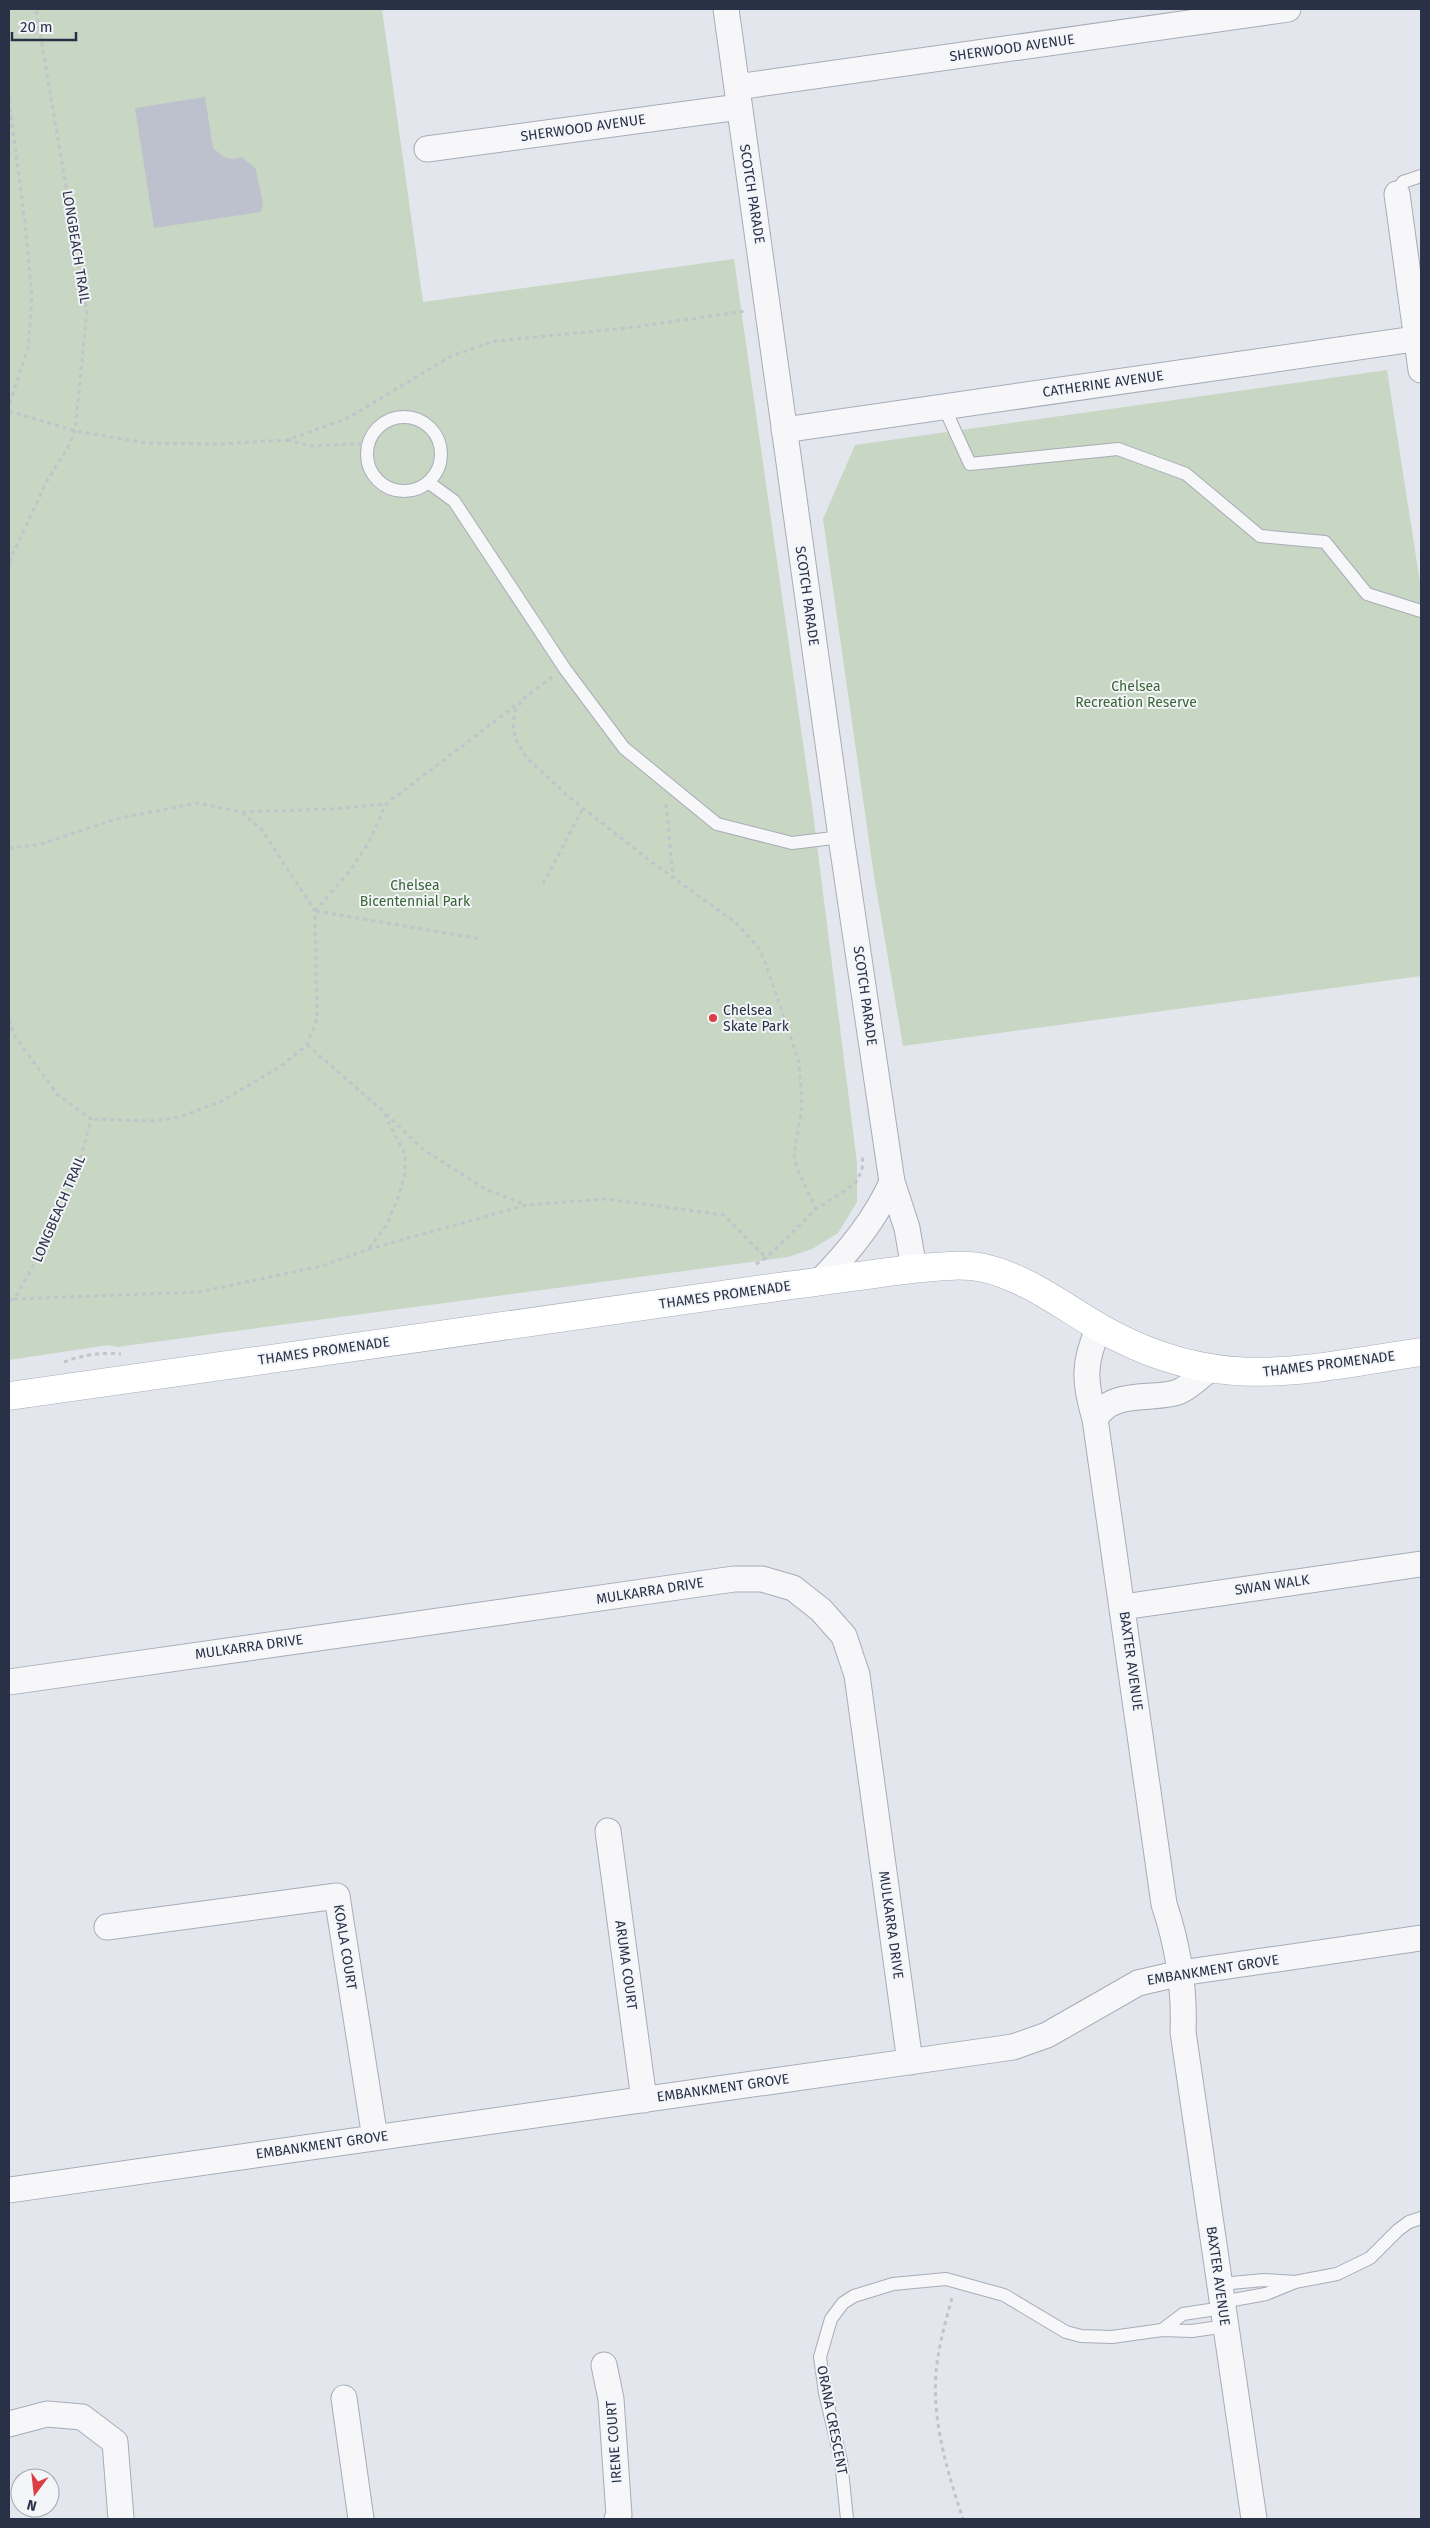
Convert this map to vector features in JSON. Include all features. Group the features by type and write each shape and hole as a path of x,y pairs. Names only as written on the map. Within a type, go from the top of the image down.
{"main road":[{"name":"THAMES PROMENADE","path":"9,1396 906,1270 960,1265 999,1273 1024,1283 1107,1331 1154,1355 1210,1369 1243,1373 1275,1373 1421,1352"}],"street":[{"name":"SCOTCH PARADE","path":"726,9 841,837 892,1182 891,1228 906,1270"},
{"name":"SHERWOOD AVENUE","path":"427,149 1288,9"},
{"path":"1397,194 1419,339 1421,370"},
{"name":"CATHERINE AVENUE","path":"784,430 1419,339"},
{"path":"819,1282 855,1243 877,1212 892,1182"},
{"name":"BAXTER AVENUE","path":"1107,1331 1089,1353 1086,1374 1088,1394 1095,1419 1164,1904 1175,1936 1174,1974 1185,2001 1183,2032 1254,2519"},
{"path":"1095,1419 1103,1410 1119,1400 1178,1392 1210,1369"},
{"name":"SWAN WALK","path":"1123,1607 1421,1564"},
{"name":"MULKARRA DRIVE","path":"9,1682 286,1642 433,1624 734,1579 762,1579 793,1588 821,1610 844,1636 858,1675 910,2062"},
{"name":"ARUMA COURT","path":"608,1831 644,2100"},
{"name":"KOALA COURT","path":"107,1927 337,1896 375,2138"},
{"name":"EMBANKMENT GROVE","path":"9,2190 1013,2047 1047,2035 1138,1983 1174,1974 1421,1938"},
{"name":"IRENE COURT","path":"604,2365 611,2399 619,2514 617,2519"},
{"path":"344,2398 361,2519"},
{"path":"9,2424 47,2414 82,2417 115,2442 121,2519"}],"lane":[{"path":"1397,194 1403,182 1421,176"},
{"path":"944,407 970,464 1118,449 1186,474 1260,536 1325,542 1367,594 1421,611"},
{"path":"395,418 419,420 429,427 437,437 440,449 440,462 436,473 428,482 406,491 394,490 384,485 375,477 369,466 367,455 368,443 374,432 383,423 395,418"},
{"path":"428,482 454,501 565,669 624,748 717,824 792,843 841,837"},
{"path":"1223,2305 1264,2280 1295,2282 1328,2277 1354,2268 1370,2258 1404,2226 1421,2218"},
{"name":"ORANA CRESCENT","path":"847,2519 840,2456 820,2362 829,2323 843,2303 867,2291 910,2281 941,2279 956,2281 1004,2295 1075,2335 1112,2337 1162,2330 1192,2331 1223,2305"},
{"path":"1223,2305 1266,2294 1295,2282"},
{"name":"ORANA CRESCENT","path":"1162,2330 1183,2314 1223,2305"}],"path":[{"name":"LONGBEACH TRAIL","path":"9,562 47,481 68,447 75,430 87,311 36,9"},
{"path":"9,100 25,223 32,296 28,348 9,405"},
{"path":"9,411 75,430 146,443 222,444 287,440 348,418 451,356 495,341 628,328 768,308"},
{"path":"287,440 312,446 368,443"},
{"path":"315,911 349,872 369,842 386,804 524,698 565,669"},
{"path":"524,698 515,711 513,723 515,739 527,758 551,783 736,923 757,946 764,959 799,1062 802,1106 794,1155 798,1170 816,1209"},
{"path":"664,781 673,876"},
{"path":"9,848 38,845 116,819 197,803 241,812 332,809 386,804"},
{"path":"543,884 583,808"},
{"path":"9,1020 14,1035 57,1094 91,1120 153,1121 180,1117 224,1100 281,1066 307,1045 317,1019 315,911 262,830 241,812"},
{"path":"315,911 481,939"},
{"path":"307,1045 432,1155 485,1189 526,1205"},
{"path":"369,1249 387,1224 398,1198 404,1173 405,1154 384,1111"},
{"name":"LONGBEACH TRAIL","path":"14,1299 39,1258 82,1160 91,1120"},
{"path":"754,1265 766,1258 816,1209 855,1184 862,1170 863,1147"},
{"path":"9,1301 14,1299 199,1292 322,1266 369,1249 526,1205 606,1198 724,1215 766,1258"},
{"path":"62,1363 78,1356 107,1352 123,1355"},
{"path":"956,2281 938,2354 935,2393 943,2448 963,2519"}],"green space":[{"name":"Chelsea Bicentennial Park","path":"9,9 382,9 423,302 734,259 814,821 857,1163 857,1202 838,1233 812,1249 788,1257 117,1347 108,1345 9,1360"},
{"name":"Chelsea Recreation Reserve","path":"1387,370 1421,589 1421,976 903,1046 874,876 823,519 855,445"}],"building":[{"path":"205,97 213,148 224,157 234,159 242,157 256,169 263,204 261,212 154,228 135,108"}],"place":[{"name":"Chelsea Skate Park","path":"713,1018"}]}
